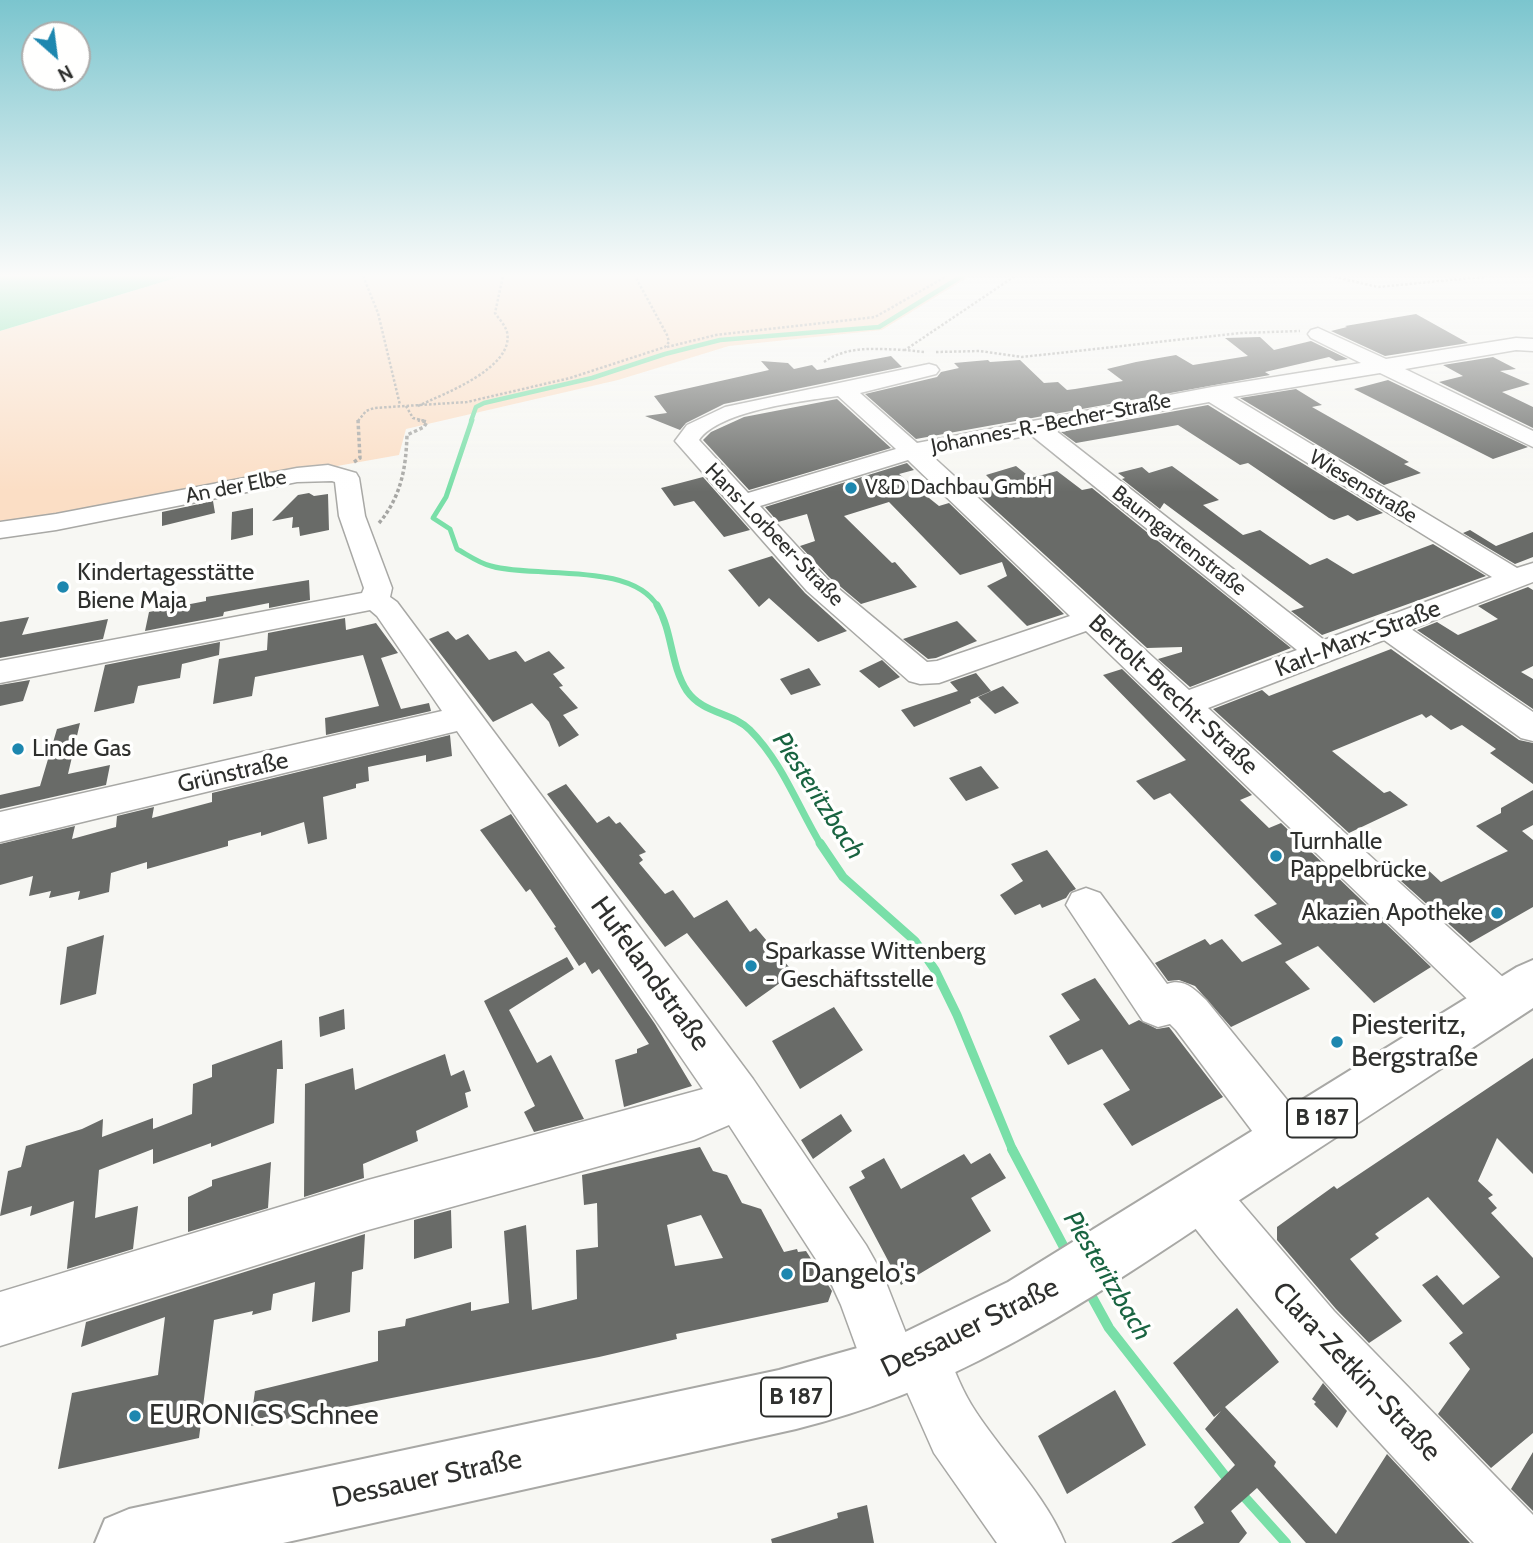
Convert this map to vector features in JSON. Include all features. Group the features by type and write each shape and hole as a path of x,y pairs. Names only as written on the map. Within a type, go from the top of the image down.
{"main road":[{"name":"Dessauer Straße","path":"131,1543 763,1405 845,1385 907,1364 995,1322 1111,1253 1517,993"}],"street":[{"path":"1346,348 1533,440"},
{"name":"Johannes-R.-Becher-Straße","path":"741,503 913,451 1212,394 1493,348"},
{"path":"843,389 929,370"},
{"name":"Bertolt-Brecht-Straße","path":"843,389 913,451 1183,705 1517,993"},
{"name":"Hans-Lorbeer-Straße","path":"843,389 735,411 692,432 687,441 817,585 920,673 939,672 1091,619"},
{"name":"Wiesenstraße","path":"1212,394 1524,576"},
{"name":"Baumgartenstraße","path":"1036,427 1322,654"},
{"name":"An der Elbe","path":"0,530 56,522 319,472 337,473 347,478 352,516 378,588 376,600"},
{"name":"Karl-Marx-Straße","path":"1183,705 1524,576"},
{"path":"0,672 376,600"},
{"name":"Hufelandstraße","path":"376,600 387,608 737,1095 848,1263 907,1364 940,1405 955,1432 1034,1543"},
{"path":"1389,629 1533,729"},
{"name":"Grünstraße","path":"0,827 444,723 464,716"},
{"path":"1086,905 1158,1007 1177,1001 1191,1015 1288,1139"},
{"path":"0,1319 368,1205 694,1116 719,1107 737,1095"},
{"name":"Clara-Zetkin-Straße","path":"1201,1195 1243,1250 1345,1365 1517,1543"}],"path":[{"path":"386,348 400,405"},
{"path":"417,406 497,363 504,355 505,348"},
{"path":"319,472 360,458 357,424 361,415 374,408 467,401 570,378 662,348"},
{"path":"824,362 838,353 852,351 980,351 1022,358 1109,348"},
{"path":"360,542 385,517 398,491 407,466 407,435 424,427 427,422 413,418 405,405"}],"shaded area":[{"path":"0,348 722,348 618,380 406,429 399,455 0,526"}],"building":[{"path":"1238,348 1325,348 1348,359 1336,361 1329,357 1265,372 1270,375 916,439 865,394 937,377 941,372 959,368 954,363 1020,360 1044,383 1058,382 1067,390 1123,381 1107,369 1136,362 1176,355 1193,365 1248,356"},
{"path":"1368,348 1436,348 1385,356"},
{"path":"891,356 902,367 724,404 686,423 680,430 645,416 667,413 654,396 769,370 761,361 788,363 794,369 812,365 817,370"},
{"path":"1493,357 1516,369 1500,371 1530,384 1502,392 1533,407 1533,428 1439,382 1463,376 1443,365"},
{"path":"1388,380 1528,447 1493,459 1354,389"},
{"path":"1296,389 1322,405 1312,407 1409,462 1404,464 1421,473 1384,485 1240,398"},
{"path":"837,399 891,448 749,490 703,440 711,432 744,417"},
{"path":"1208,405 1383,513 1357,521 1348,515 1334,520 1329,518 1248,463 1240,465 1178,425 1076,443 1061,432"},
{"path":"907,463 914,470 899,474 939,506 949,503 1064,614 1027,626 987,586 1007,576 1002,562 960,575 889,502 844,516 892,563 895,562 917,587 861,604 829,577 800,546 815,541 807,514 778,522 765,507"},
{"path":"1016,466 1031,478 1057,471 1082,490 1092,488 1291,648 1190,687 1158,659 1182,652 1182,647 1147,648 978,494 999,488 986,475"},
{"path":"1172,466 1219,500 1203,505 1243,535 1260,530 1310,565 1327,558 1353,574 1433,544 1486,576 1322,635 1291,611 1304,607 1164,503 1160,509 1118,473 1142,467 1149,473"},
{"path":"703,477 750,530 724,537 694,501 674,506 661,488"},
{"path":"309,493 314,496 328,494 329,530 300,536 299,527 292,528 293,517 272,521 298,495"},
{"path":"213,501 215,513 162,526 162,512"},
{"path":"253,508 253,535 231,540 232,512"},
{"path":"1470,530 1496,546 1533,532 1533,557 1515,564 1463,533"},
{"path":"772,556 805,593 847,631 818,642 769,598 759,607 728,570"},
{"path":"309,580 310,600 269,608 269,603 224,612 223,616 145,631 149,612 206,601 206,597"},
{"path":"1528,587 1533,590 1533,666 1521,672 1533,679 1533,709 1417,630 1437,622 1458,635 1498,619 1478,606"},
{"path":"29,617 22,635 108,619 103,639 0,658 0,622"},
{"path":"345,618 346,630 376,623 398,653 381,658 401,709 429,703 431,711 326,735 325,718 379,706 363,655 255,677 252,696 213,704 219,659 267,650 268,633"},
{"path":"957,621 977,641 936,658 928,659 903,639"},
{"path":"448,631 456,640 468,634 489,660 516,651 525,662 549,651 565,668 553,674 563,686 559,687 578,708 563,715 579,735 559,747 549,722 532,703 493,722 429,639"},
{"path":"220,642 219,655 182,664 180,678 138,686 134,703 94,712 105,665"},
{"path":"1391,649 1519,740 1533,743 1533,784 1490,753 1496,749 1462,725 1451,730 1431,715 1426,718 1422,714 1332,751 1384,793 1390,791 1408,805 1349,833 1213,709 1262,690 1269,696"},
{"path":"882,660 900,677 879,688 859,671"},
{"path":"809,668 821,685 791,695 780,679"},
{"path":"1122,669 1252,795 1240,800 1269,828 1281,823 1431,967 1374,1003 1318,946 1285,962 1310,989 1231,1027 1195,986 1179,980 1168,981 1155,963 1205,939 1210,945 1222,939 1242,962 1282,944 1254,915 1277,904 1170,793 1154,800 1136,781 1186,760 1103,675"},
{"path":"976,673 991,691 970,700 971,703 914,727 901,710 958,691 950,682"},
{"path":"30,680 23,701 0,706 0,685"},
{"path":"1003,686 1019,703 995,714 978,697"},
{"path":"80,723 68,774 110,765 106,785 0,809 0,795 40,786 57,729"},
{"path":"450,735 452,756 426,762 426,755 368,767 369,781 356,784 356,788 323,797 327,839 308,844 304,822 261,836 261,832 228,841 228,846 147,869 147,862 111,873 109,892 78,900 80,891 49,898 51,891 29,896 33,876 0,885 0,844 75,826 72,839 116,827 117,816 154,807 152,818 212,802 212,793"},
{"path":"981,766 999,788 966,801 949,778"},
{"path":"566,784 597,823 609,816 616,824 620,822 646,852 639,855 643,860 639,863 665,894 673,890 694,918 727,900 750,932 756,928 794,973 746,1007 687,933 665,947 547,794"},
{"path":"1533,790 1533,825 1522,831 1533,840 1533,907 1470,943 1401,881 1427,869 1441,882 1508,851 1476,826 1501,813 1501,808"},
{"path":"511,814 655,1024 692,1086 624,1107 615,1060 637,1053 637,1049 649,1044 599,969 592,974 585,962 579,966 530,889 526,892 480,830"},
{"path":"1047,850 1076,889 1066,898 1042,908 1040,904 1015,915 1000,895 1023,881 1011,864"},
{"path":"104,935 96,994 60,1005 67,947"},
{"path":"567,957 574,969 509,1010 537,1063 551,1055 584,1119 534,1132 524,1112 535,1106 484,1001"},
{"path":"1095,978 1129,1025 1139,1020 1157,1029 1169,1027 1223,1097 1132,1146 1103,1104 1130,1090 1102,1049 1068,1065 1049,1036 1080,1020 1061,994"},
{"path":"834,1007 863,1050 800,1089 772,1041"},
{"path":"344,1009 345,1029 320,1037 319,1017"},
{"path":"282,1040 283,1069 277,1069 274,1123 211,1147 211,1143 153,1164 153,1149 99,1170 95,1218 138,1206 133,1249 67,1269 74,1201 30,1216 32,1206 0,1216 8,1171 21,1167 26,1146 82,1129 103,1119 102,1137 153,1118 153,1129 192,1114 193,1084 212,1077 212,1065"},
{"path":"445,1054 451,1076 464,1070 471,1091 465,1093 468,1107 416,1131 418,1141 363,1164 364,1178 304,1197 305,1084 353,1068 355,1090"},
{"path":"1533,1058 1533,1174 1497,1138 1478,1181 1493,1195 1488,1198 1497,1208 1491,1213 1533,1258 1533,1433 1491,1468 1438,1414 1470,1369 1449,1343 1463,1333 1422,1285 1437,1275 1463,1305 1500,1277 1428,1197 1375,1234 1379,1238 1350,1259 1402,1321 1369,1343 1277,1240 1277,1227 1334,1186 1337,1189"},
{"path":"841,1114 852,1131 813,1159 801,1140"},
{"path":"700,1147 713,1171 727,1175 742,1203 761,1209 784,1252 797,1249 798,1252 806,1251 832,1291 828,1302 676,1334 677,1339 599,1357 250,1426 255,1391 378,1361 378,1331 405,1326 406,1319 471,1302 471,1311 509,1303 504,1231 526,1225 532,1310 577,1299 576,1250 598,1247 597,1203 584,1205 582,1175","holes":["701,1215 723,1258 675,1266 667,1225"]},
{"path":"990,1153 1006,1178 971,1198 991,1231 901,1285 849,1187 865,1178 861,1171 884,1158 901,1189 964,1154 971,1164"},
{"path":"271,1162 268,1208 188,1232 188,1197 212,1186 212,1180"},
{"path":"451,1210 452,1248 414,1259 414,1220"},
{"path":"365,1234 363,1269 352,1272 350,1312 312,1322 315,1282 273,1294 271,1310 252,1315 253,1311 214,1320 199,1438 58,1469 72,1393 158,1375 165,1317 81,1347 86,1322"},
{"path":"1237,1308 1279,1362 1225,1407 1276,1462 1274,1466 1336,1534 1387,1454 1470,1543 1306,1543 1257,1488 1231,1511 1247,1533 1239,1543 1171,1543 1204,1523 1194,1507 1235,1465 1205,1429 1221,1411 1214,1417 1173,1363"},
{"path":"1323,1383 1347,1411 1337,1428 1312,1399"},
{"path":"1115,1390 1146,1445 1067,1494 1038,1436"},
{"path":"1533,1452 1533,1511 1511,1489"},
{"path":"867,1505 874,1543 772,1543 771,1539 838,1518 837,1513"}],"waterway":[{"name":"Piesteritzbach","path":"471,421 476,407 484,403 592,378 689,348"},
{"name":"Piesteritzbach","path":"472,420 446,497 433,518 450,529 457,549 478,561 510,570 582,574 627,583 645,593 658,607"},
{"name":"Piesteritzbach","path":"658,607 666,626 677,670 687,691 709,709 743,724 750,730 780,770 821,845"},
{"name":"Piesteritzbach","path":"820,843 843,877 915,941 935,970 957,1015 1013,1151"},
{"name":"Piesteritzbach","path":"1013,1151 1067,1253"},
{"name":"Piesteritzbach","path":"1087,1288 1109,1328 1229,1481"},
{"name":"Piesteritzbach","path":"1240,1492 1286,1543"}],"place":[{"name":"V&D Dachbau GmbH","path":"851,488"},
{"name":"Kindertagesstätte Biene Maja","path":"63,587"},
{"name":"Linde Gas","path":"18,749"},
{"name":"Turnhalle Pappelbrücke","path":"1276,856"},
{"name":"Akazien Apotheke","path":"1497,913"},
{"name":"Sparkasse Wittenberg - Geschäftsstelle","path":"751,966"},
{"name":"Piesteritz, Bergstraße","path":"1337,1042"},
{"name":"Dangelo's","path":"787,1274"},
{"name":"EURONICS Schnee","path":"135,1416"}]}
